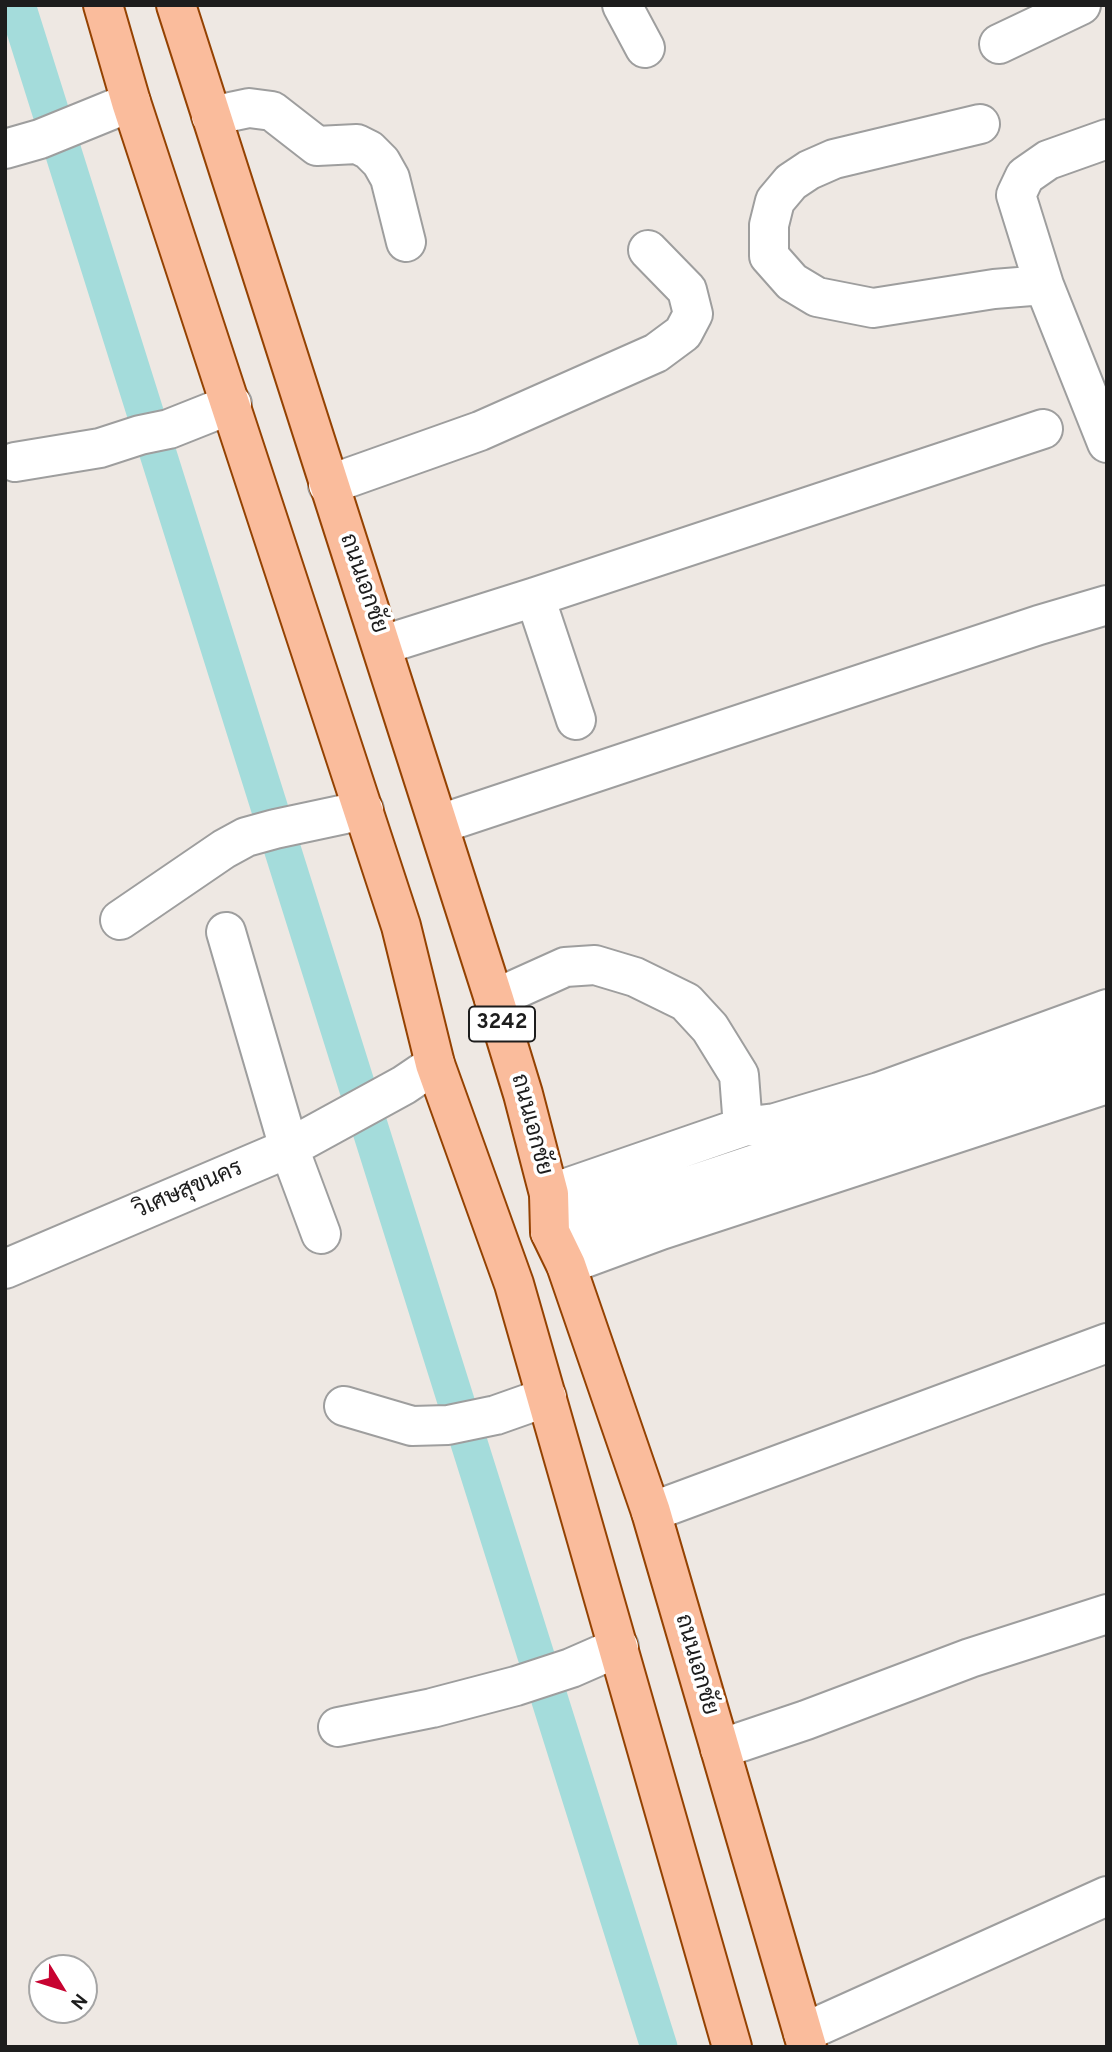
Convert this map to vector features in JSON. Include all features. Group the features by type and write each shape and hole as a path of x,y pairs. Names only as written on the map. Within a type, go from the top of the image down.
{"main road":[{"path":"103,5 131,102 401,926 435,1064 514,1283 732,2047"},
{"name":"ถนนเอกชัย","path":"176,5 328,485 440,824 523,1094 549,1194 558,1248 651,1512 805,2040"}],"street":[{"path":"622,5 645,48"},
{"path":"999,44 1081,5"},
{"path":"22,144 131,102"},
{"path":"211,116 248,108 272,111 317,146 357,144 369,150 381,162 390,178 406,242"},
{"path":"980,124 834,159 810,170 791,182 775,201 769,225 769,256 792,282 817,297 873,308 982,291 1044,285"},
{"path":"1107,139 1048,160 1026,176 1016,195 1044,285 1107,443"},
{"path":"328,485 480,431 656,353 683,333 693,314 687,290 648,250"},
{"path":"15,462 100,448 155,432 232,404"},
{"path":"383,645 1043,429"},
{"path":"535,597 576,720"},
{"path":"440,824 1039,625 1107,606"},
{"path":"120,920 246,837 363,810"},
{"path":"226,932 289,1148 321,1234"},
{"path":"494,999 565,967 595,965 635,977 686,1002 710,1028 738,1075 743,1127"},
{"path":"549,1194 743,1127 775,1123 879,1092 1107,1009"},
{"path":"558,1248 1107,1047"},
{"name":"วิเศษสุขนคร","path":"5,1269 289,1148 404,1085 435,1064"},
{"path":"558,1248 662,1230 1107,1084"},
{"path":"651,1512 1107,1343"},
{"path":"344,1406 412,1426 448,1425 496,1415 547,1397"},
{"path":"720,1748 806,1720 970,1658 1107,1614"},
{"path":"338,1727 432,1708 516,1686 570,1668 619,1647"},
{"path":"805,2040 1107,1896"}],"waterway":[{"path":"17,5 659,2047"}]}
